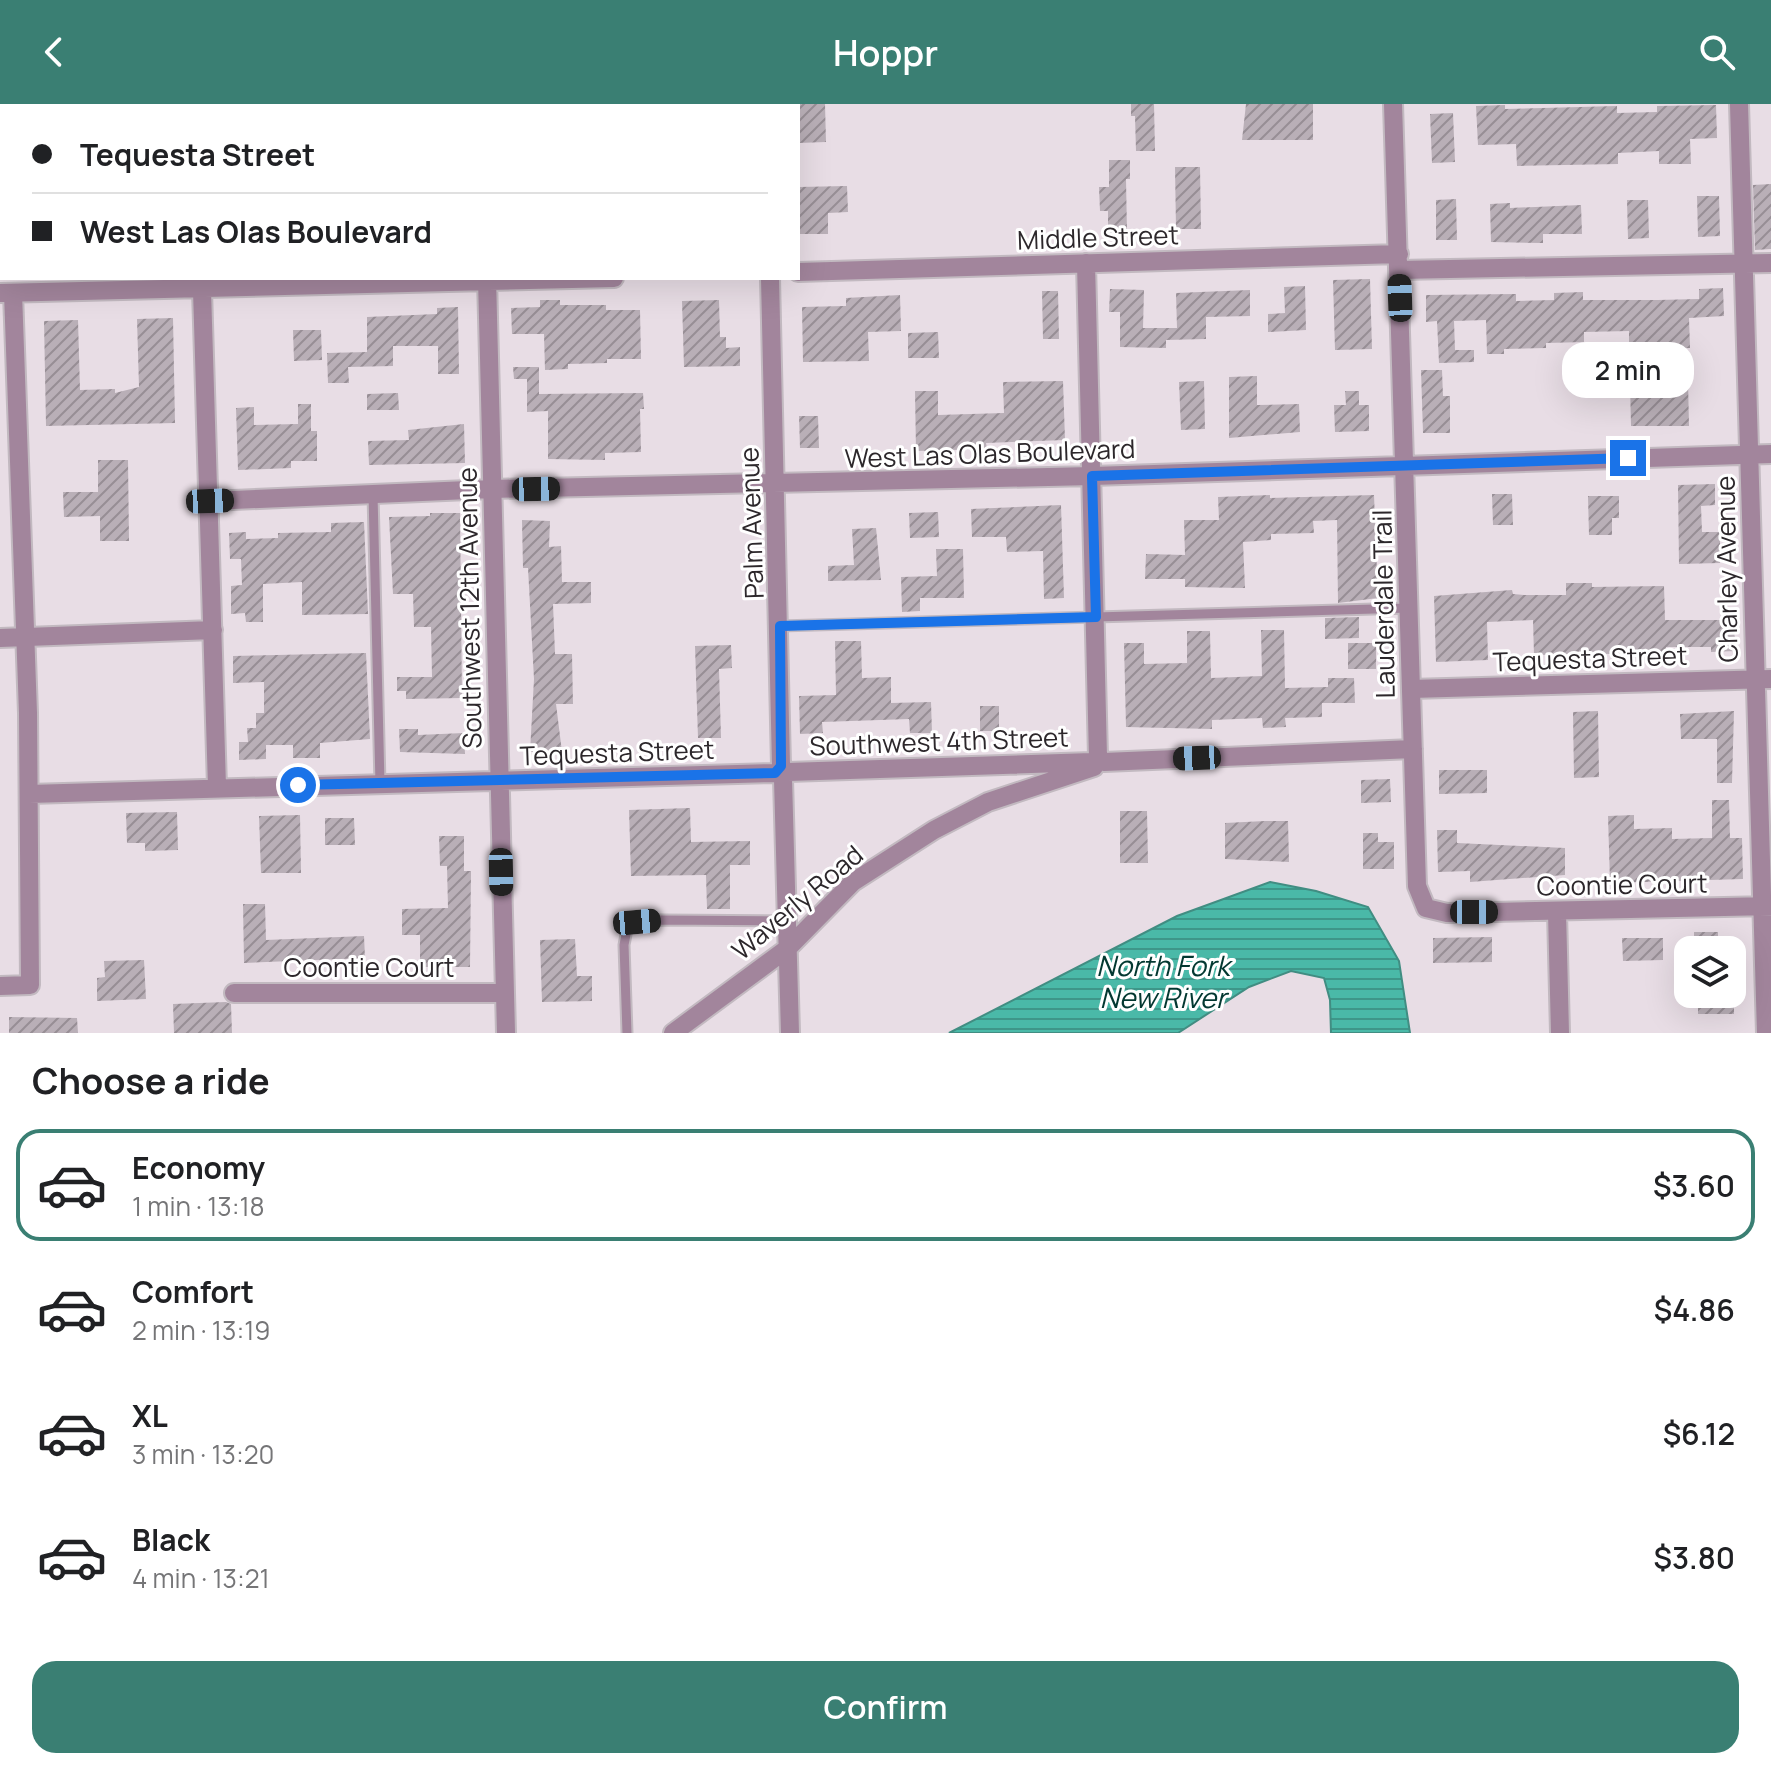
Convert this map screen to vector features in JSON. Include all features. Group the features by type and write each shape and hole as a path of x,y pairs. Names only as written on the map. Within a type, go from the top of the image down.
{"street":[{"name":"Lauderdale Trail","path":"1393,104 1417,886 1426,908"},
{"name":"Charley Avenue","path":"1739,104 1749,454 1763,679 1766,1033"},
{"name":"Middle Street","path":"800,272 1086,263 1771,263"},
{"path":"1086,263 1097,762 1413,749"},
{"path":"0,986 30,985 24,638 6,293 202,284 487,280"},
{"name":"Southwest 12th Avenue","path":"487,280 506,1033"},
{"name":"Palm Avenue","path":"770,280 790,1033"},
{"path":"202,284 217,787"},
{"name":"West Las Olas Boulevard","path":"210,501 492,489 776,485 1771,454"},
{"path":"0,638 213,630"},
{"name":"Tequesta Street","path":"1411,689 1763,679"},
{"name":"Southwest 4th Street","path":"782,772 1097,762"},
{"name":"Waverly Road","path":"673,1033 788,948 853,882 934,830 988,802 1097,762"},
{"name":"Tequesta Street","path":"29,794 782,772"},
{"name":"Coontie Court","path":"1426,908 1447,913 1766,906"},
{"path":"1557,912 1560,1033"},
{"name":"Coontie Court","path":"234,993 503,993"}],"lane":[{"path":"373,494 380,784"},
{"path":"780,626 1409,608"},
{"path":"627,1033 624,945 628,924 661,920 788,921"}],"water":[{"name":"North Fork New River","path":"1270,882 1316,891 1368,907 1399,961 1410,1033 1331,1033 1330,1000 1324,978 1291,971 1249,987 1178,1033 949,1033 1177,916"}],"building":[{"path":"800,104 825,104 826,142 800,143"},
{"path":"1131,104 1154,104 1155,151 1136,151 1135,116 1131,116"},
{"path":"1246,104 1313,104 1313,140 1242,140"},
{"path":"1505,105 1505,109 1617,106 1617,113 1657,112 1657,106 1716,105 1717,138 1690,139 1691,164 1659,164 1659,151 1618,153 1618,164 1517,166 1516,144 1478,145 1476,106"},
{"path":"1453,113 1455,162 1432,163 1430,114"},
{"path":"1109,160 1130,160 1130,179 1126,179 1127,233 1108,233 1108,211 1100,211 1099,187 1109,187"},
{"path":"1175,167 1200,167 1201,229 1176,229"},
{"path":"1771,184 1771,249 1755,250 1753,185"},
{"path":"847,186 848,212 828,213 828,234 800,234 800,187"},
{"path":"1697,196 1719,196 1720,236 1698,237"},
{"path":"1456,199 1457,240 1436,240 1436,200"},
{"path":"1627,200 1648,200 1649,238 1628,239"},
{"path":"1510,203 1510,208 1581,205 1582,234 1543,234 1543,243 1491,242 1490,204"},
{"path":"1370,279 1372,349 1335,350 1333,280"},
{"path":"1305,286 1306,330 1268,332 1268,314 1285,313 1284,287"},
{"path":"1723,288 1724,316 1689,318 1690,348 1629,350 1629,331 1584,332 1584,342 1546,343 1546,348 1504,349 1504,354 1487,354 1486,320 1454,321 1455,350 1474,350 1474,362 1439,363 1437,321 1426,322 1426,295 1516,294 1516,301 1554,300 1554,293 1583,292 1583,300 1658,300 1699,299 1699,289"},
{"path":"1110,289 1144,290 1143,328 1177,328 1176,293 1250,290 1250,316 1206,317 1206,339 1166,340 1166,348 1120,347 1120,312 1109,312"},
{"path":"1042,291 1058,291 1059,339 1043,339"},
{"path":"900,295 901,331 868,332 869,361 803,362 802,307 846,306 846,298"},
{"path":"540,300 560,300 560,305 606,305 606,310 640,310 641,359 607,359 607,363 568,364 568,369 545,370 544,334 512,334 511,308 540,307"},
{"path":"719,300 720,337 726,337 726,348 740,347 740,366 684,367 682,301"},
{"path":"458,307 459,374 438,374 438,346 393,346 393,366 348,367 349,383 328,383 327,353 367,352 367,317 437,314 437,308"},
{"path":"173,318 175,423 46,426 44,321 78,320 80,390 115,389 115,393 139,387 137,319"},
{"path":"293,330 321,330 322,360 294,361"},
{"path":"938,332 939,358 908,358 908,333"},
{"path":"513,367 539,367 539,394 643,393 644,409 640,409 641,452 605,453 605,460 548,459 548,411 527,412 527,379 514,379"},
{"path":"1421,370 1442,370 1443,396 1450,396 1450,433 1423,433"},
{"path":"1257,376 1257,405 1299,404 1300,432 1229,438 1229,377"},
{"path":"1063,381 1065,440 986,443 987,449 916,451 915,391 938,391 938,415 1004,413 1003,382"},
{"path":"1204,381 1205,429 1181,430 1179,382"},
{"path":"1688,381 1689,426 1631,426 1630,383"},
{"path":"1345,391 1359,391 1359,405 1369,405 1369,431 1335,432 1334,405 1346,405"},
{"path":"398,393 399,410 367,410 367,394"},
{"path":"298,404 311,404 311,431 317,431 317,461 291,461 291,468 238,470 236,408 254,407 254,425 298,424"},
{"path":"799,416 818,416 819,448 800,448"},
{"path":"464,424 465,463 369,465 368,441 409,440 408,430"},
{"path":"98,460 128,460 129,541 100,541 100,516 64,517 63,492 98,492"},
{"path":"1715,484 1715,505 1701,506 1702,532 1720,532 1720,563 1679,564 1678,485"},
{"path":"1492,494 1512,494 1513,525 1493,525"},
{"path":"1270,495 1270,498 1374,495 1378,598 1338,603 1337,520 1313,521 1314,533 1271,534 1271,540 1243,542 1245,588 1185,587 1185,579 1145,579 1146,554 1185,555 1184,520 1219,520 1218,497"},
{"path":"1588,496 1619,496 1619,518 1612,518 1612,535 1589,535"},
{"path":"1061,505 1064,598 1044,599 1043,551 1007,552 1006,537 972,537 971,509"},
{"path":"938,512 939,537 910,538 909,513"},
{"path":"430,513 460,513 462,698 406,699 406,691 397,691 397,677 432,677 431,627 414,627 413,594 393,594 389,517 430,516"},
{"path":"522,520 550,521 549,547 561,546 562,582 591,582 591,603 553,604 555,654 572,654 573,704 556,704 562,752 530,752 534,679 528,568 523,568"},
{"path":"364,522 368,614 302,615 302,582 263,584 263,622 246,622 245,613 231,614 231,586 242,585 241,559 230,559 229,533 246,532 246,539 278,538 278,533 331,532 331,523"},
{"path":"876,528 881,580 828,581 828,566 854,565 852,529"},
{"path":"936,549 963,549 964,598 920,598 920,611 902,612 901,577 937,576"},
{"path":"1566,583 1592,583 1592,587 1664,586 1665,620 1734,620 1735,651 1711,652 1711,647 1666,647 1666,653 1534,655 1533,620 1487,622 1488,660 1436,662 1434,596 1512,590 1513,594 1566,595"},
{"path":"1359,617 1359,638 1325,639 1325,618"},
{"path":"1261,630 1284,630 1285,688 1328,687 1328,678 1354,678 1355,703 1322,703 1322,717 1285,718 1286,727 1263,728 1262,718 1212,720 1212,729 1126,727 1124,643 1144,643 1144,664 1187,663 1187,631 1210,631 1211,678 1262,676"},
{"path":"835,641 861,641 862,678 891,677 891,703 931,702 932,733 910,733 909,719 822,722 823,733 800,734 799,696 836,695"},
{"path":"1348,643 1376,643 1376,669 1348,669"},
{"path":"731,645 732,668 719,669 721,738 698,738 695,646"},
{"path":"366,653 370,739 320,743 320,758 293,758 293,745 266,745 266,759 239,760 239,742 248,742 247,728 256,728 256,713 264,713 264,682 233,683 233,656"},
{"path":"980,706 999,706 999,731 980,731"},
{"path":"1598,711 1599,777 1574,778 1573,712"},
{"path":"1734,711 1732,783 1717,783 1717,739 1681,739 1680,714"},
{"path":"399,729 418,729 418,735 464,733 465,754 400,752"},
{"path":"1439,770 1487,770 1487,793 1439,794"},
{"path":"1390,779 1391,802 1361,803 1361,780"},
{"path":"1712,800 1729,800 1730,838 1742,838 1743,879 1610,883 1608,816 1634,815 1634,829 1672,828 1672,839 1712,838"},
{"path":"690,808 691,842 750,841 750,865 730,865 730,909 707,909 706,875 631,876 629,810"},
{"path":"1120,811 1147,811 1148,863 1120,863"},
{"path":"177,812 178,850 145,851 145,843 127,843 126,813"},
{"path":"300,815 301,873 261,873 259,816"},
{"path":"325,818 354,818 355,845 325,845"},
{"path":"1288,821 1289,862 1225,859 1225,823"},
{"path":"1437,830 1457,830 1457,843 1565,848 1565,875 1470,882 1470,871 1438,872"},
{"path":"1363,833 1378,833 1378,842 1394,842 1394,869 1363,869"},
{"path":"439,836 464,836 464,871 471,871 470,967 420,967 420,935 402,935 402,909 448,908 447,866 440,866"},
{"path":"243,904 265,904 266,940 364,936 365,958 244,963"},
{"path":"1694,932 1718,932 1718,936 1694,936"},
{"path":"1492,937 1492,962 1433,963 1433,938"},
{"path":"1622,938 1663,938 1663,960 1623,961"},
{"path":"575,939 577,976 592,976 592,1001 542,1002 540,940"},
{"path":"144,960 146,999 97,1001 97,978 105,977 104,961"},
{"path":"173,1004 231,1004 232,1033 174,1033"},
{"path":"1698,1008 1734,1008 1734,1014 1698,1014"},
{"path":"9,1017 77,1018 78,1033 9,1033"}],"route":[{"path":"298,785 775,773 781,766 780,626 1096,617 1092,476 1628,458"}]}
